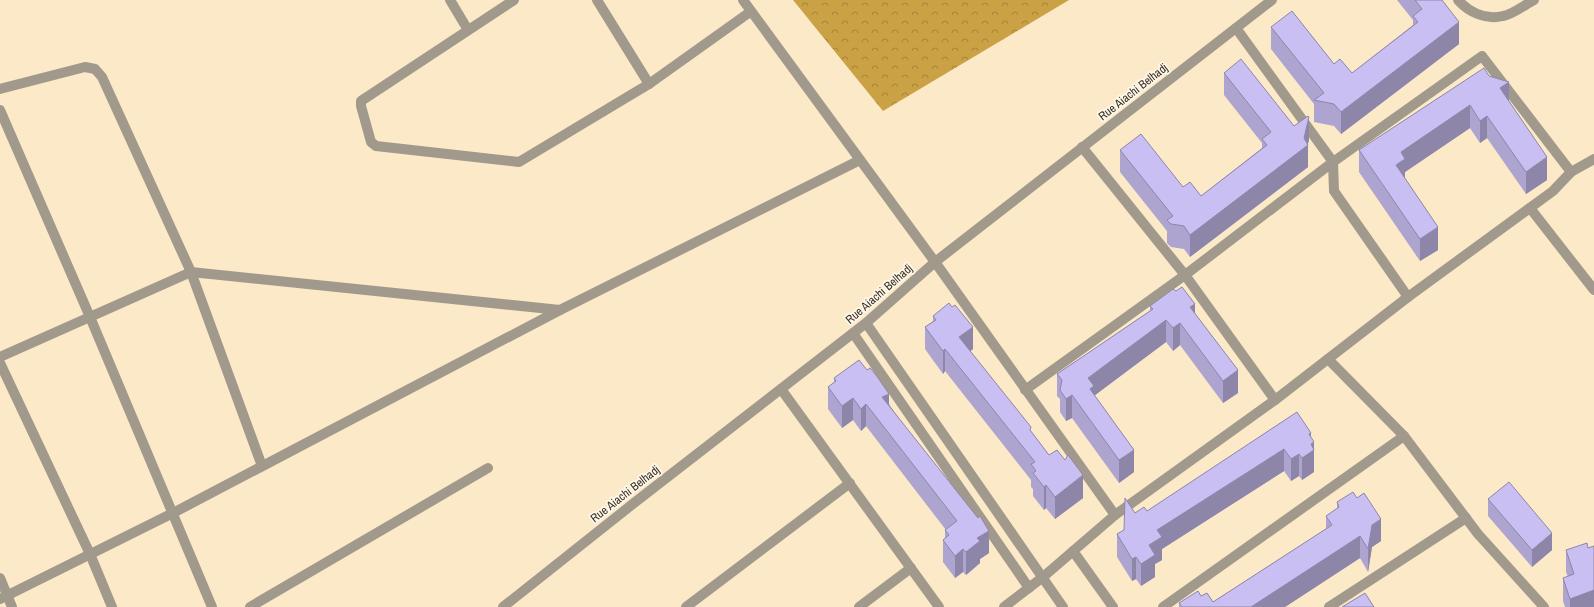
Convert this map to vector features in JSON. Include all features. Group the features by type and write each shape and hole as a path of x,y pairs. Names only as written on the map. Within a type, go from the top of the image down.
{"street":[{"path":"450,0 468,30"},
{"path":"514,0 362,101 361,106 371,142 376,146 519,162 649,84 750,12"},
{"path":"597,0 649,84"},
{"path":"743,0 750,12 935,262 1114,515"},
{"name":"Rue Aiachi Belhadj","path":"503,607 866,323 935,262 1272,0"},
{"path":"1458,0 1465,8 1480,16 1504,16 1534,0"},
{"path":"1236,28 1333,162 1334,191 1408,297"},
{"path":"1025,390 1185,275 1333,162 1482,56 1571,172"},
{"path":"0,89 85,67 96,69 102,77 191,272 262,466"},
{"path":"0,110 90,317 212,607"},
{"path":"1082,148 1185,275 1275,400"},
{"path":"1004,607 1043,577 1114,515 1275,400 1408,297 1553,192 1571,172 1594,159"},
{"path":"4,597 173,513 560,310 860,160"},
{"path":"1530,208 1594,290"},
{"path":"0,357 191,272 560,310"},
{"path":"866,323 1043,577 1062,607"},
{"path":"853,333 1029,588"},
{"path":"1328,359 1404,436 1478,534 1544,607"},
{"path":"0,363 90,554 112,607"},
{"path":"781,389 938,607"},
{"path":"1162,607 1404,436"},
{"path":"250,607 488,468"},
{"path":"686,607 850,484"},
{"path":"1329,607 1466,518"},
{"path":"1073,551 1113,607"},
{"path":"859,607 911,568"},
{"path":"0,578 4,597 12,607"}],"green space":[{"path":"793,0 1069,0 883,111"}],"building":[{"path":"1415,0 1442,0 1459,22 1341,112 1334,104 1314,100 1324,93 1271,27 1292,11 1334,64 1340,59 1352,73 1418,22 1413,16 1422,9"},
{"path":"1241,59 1294,126 1308,116 1309,117 1304,138 1308,145 1190,235 1184,226 1171,224 1167,220 1173,216 1120,150 1141,134 1183,187 1190,182 1201,196 1267,145 1262,139 1271,132 1224,73"},
{"path":"1484,68 1489,76 1509,82 1500,88 1547,157 1526,172 1487,116 1480,121 1470,105 1401,152 1405,159 1396,165 1438,227 1420,239 1359,150"},
{"path":"1182,287 1195,304 1190,307 1238,370 1223,381 1180,323 1173,328 1166,320 1088,378 1094,386 1090,389 1134,450 1119,460 1072,395 1066,399 1060,390 1062,380 1057,374 1153,309 1150,306 1173,289 1176,291"},
{"path":"949,303 952,307 955,305 973,327 959,337 1031,427 1030,430 1049,455 1057,450 1065,460 1068,455 1083,475 1055,497 1046,485 1044,487 1033,473 1036,471 1031,464 1035,462 945,349 943,351 925,327 936,320 933,316"},
{"path":"859,360 867,370 870,368 876,375 889,394 882,397 978,518 980,516 989,531 977,538 980,541 966,552 963,549 955,556 943,540 949,535 945,530 957,521 866,404 861,409 853,398 842,406 828,387 836,381 834,378"},
{"path":"1297,412 1311,433 1309,434 1314,442 1311,444 1314,450 1302,458 1299,454 1291,459 1284,449 1157,530 1162,537 1149,545 1155,555 1141,564 1136,557 1132,559 1117,534 1124,530 1125,498 1135,513 1144,507 1147,511"},
{"path":"1509,482 1552,533 1532,550 1488,499"},
{"path":"1353,492 1357,498 1364,493 1381,519 1372,525 1368,549 1360,536 1251,607 1182,607 1179,603 1198,591 1201,596 1207,593 1213,602 1332,525 1326,516 1339,507 1337,502"},
{"path":"1587,543 1588,548 1594,546 1594,590 1570,599 1563,578 1574,574 1566,550"},
{"path":"1365,593 1374,607 1342,607"}]}
